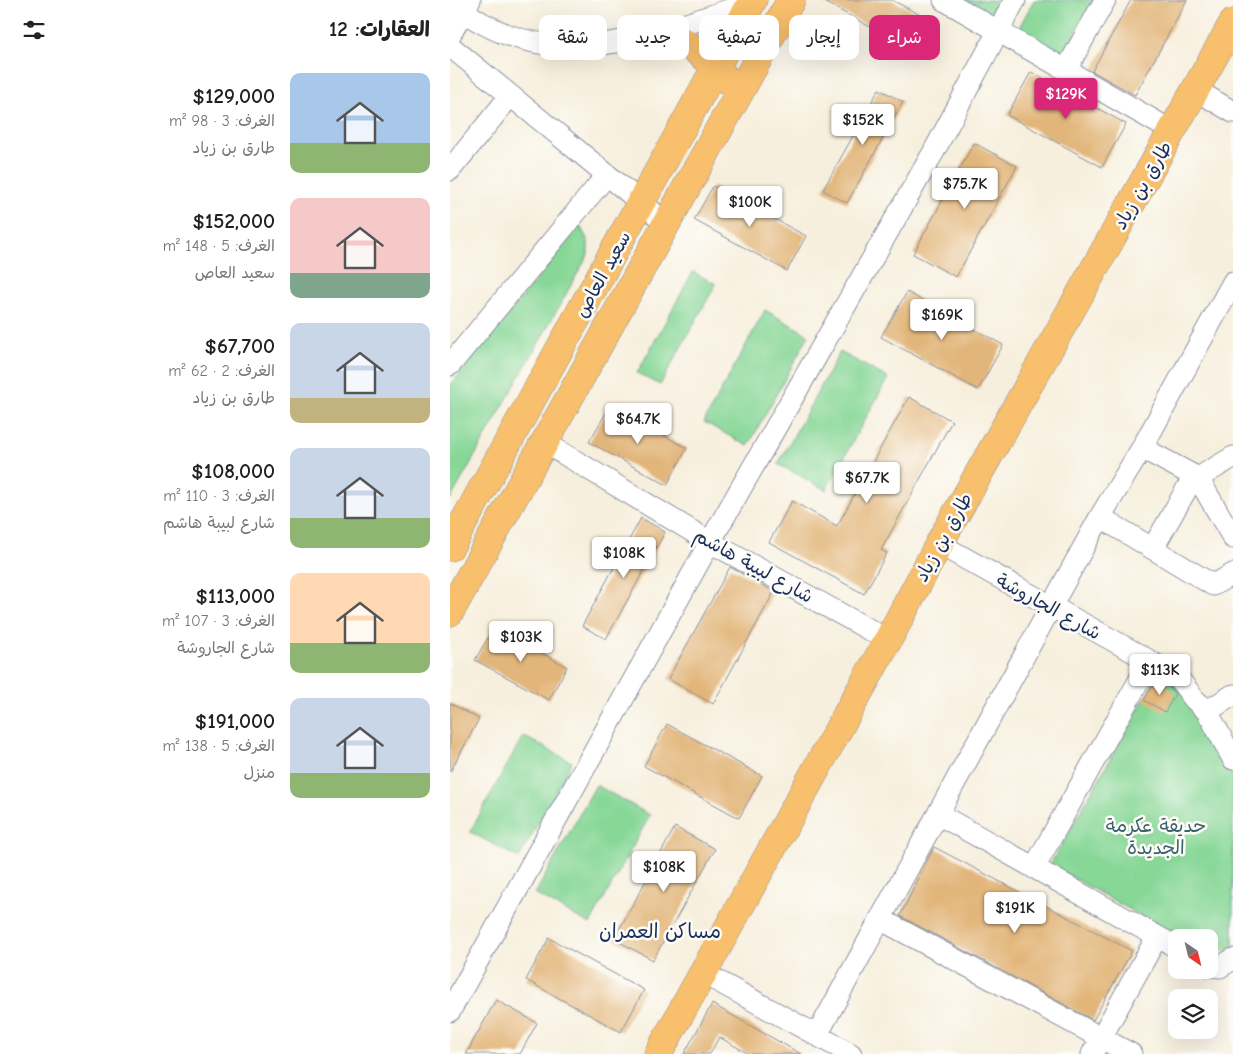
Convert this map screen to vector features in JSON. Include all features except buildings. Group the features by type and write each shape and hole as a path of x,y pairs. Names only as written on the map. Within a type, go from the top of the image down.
{"main road":[{"path":"450,612 791,0"},
{"name":"سعيد العاص","path":"450,547 753,1"},
{"name":"طارق بن زياد","path":"658,1054 888,640 939,544 1233,23"},
{"path":"689,44 716,67 737,96"}],"street":[{"path":"944,0 1172,131"},
{"path":"450,1011 710,542 933,153 1015,0"},
{"path":"1066,70 1105,0"},
{"path":"689,22 753,1"},
{"path":"450,34 461,4 499,31 533,43 568,47 617,41"},
{"path":"450,46 606,176 666,223"},
{"path":"1196,90 1233,112"},
{"path":"450,170 510,96"},
{"path":"450,365 606,176"},
{"path":"817,1035 1100,517 1142,448 1233,282"},
{"name":"شارع لبيبة هاشم","path":"544,442 710,542 888,640"},
{"path":"1142,448 1198,478 1233,538"},
{"path":"1153,548 1190,483 1233,457"},
{"path":"1100,517 1213,585 1233,574"},
{"name":"شارع الجاروشة","path":"939,544 1150,661 1180,680 1194,699 1207,711 1233,759"},
{"path":"1034,868 1150,661"},
{"path":"1207,711 1233,694"},
{"path":"938,814 1168,943"},
{"path":"880,919 1096,1046 1131,1054"},
{"path":"1096,1046 1157,937"},
{"path":"1218,966 1233,959"},
{"path":"703,973 851,1054"}],"green space":[{"path":"964,0 998,0 990,14"},
{"path":"1034,0 1094,0 1062,56 1017,31"},
{"path":"580,226 588,241 588,255 450,500 450,386"},
{"path":"693,272 716,284 660,385 637,373"},
{"path":"765,310 809,335 748,446 704,422"},
{"path":"840,352 888,378 826,490 778,464"},
{"name":"حديقة عكرمة الجديدة","path":"1159,673 1180,680 1233,759 1233,947 1227,951 1218,952 1218,929 1168,929 1168,931 1050,865"},
{"path":"523,736 572,762 519,858 470,832"},
{"path":"596,785 650,815 590,924 535,894"}],"district":[{"name":"مساكن العمران","path":"660,931"}]}
